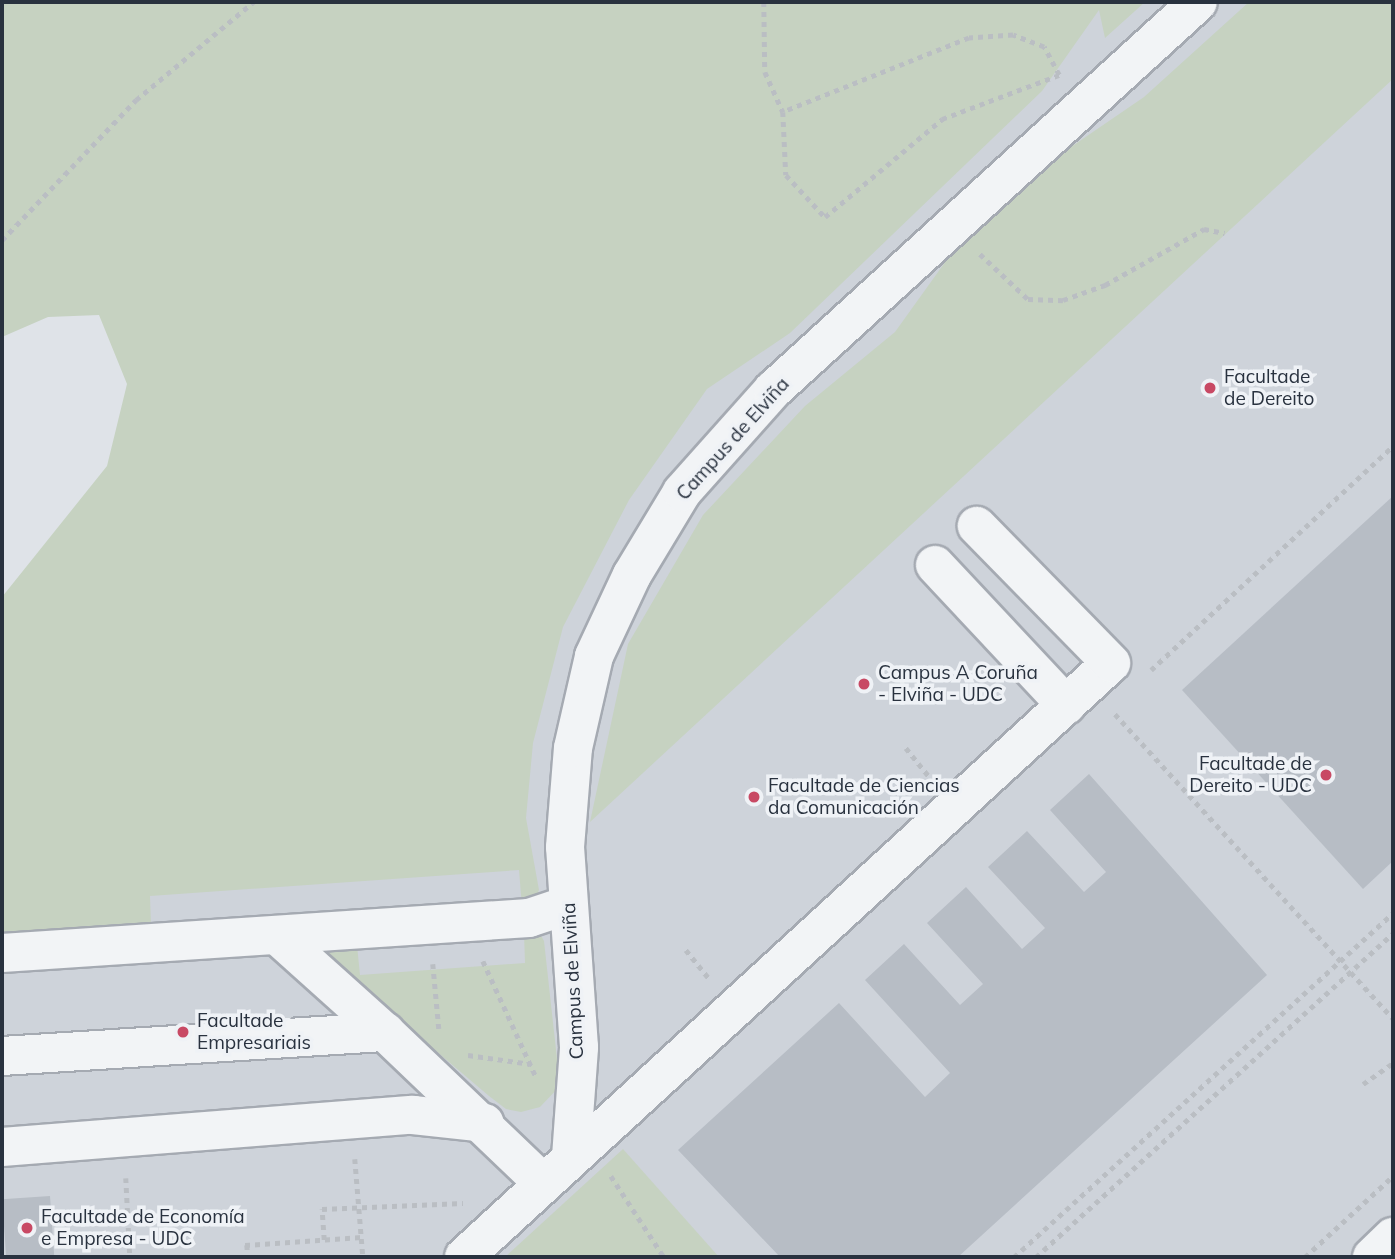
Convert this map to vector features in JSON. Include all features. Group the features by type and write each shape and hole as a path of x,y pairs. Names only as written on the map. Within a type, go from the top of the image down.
{"street":[{"name":"Campus de Elviña","path":"579,1150 578,1031 565,847 573,748 594,656 632,575 682,492 773,390 1198,2"},
{"path":"464,1257 1066,705 1126,671 977,526"},
{"path":"935,565 1066,705"},
{"path":"2,953 279,937 529,918 568,905"},
{"path":"279,937 411,1045 485,1123 533,1192"},
{"path":"2,1056 411,1045"},
{"path":"2,1147 435,1114 485,1123"},
{"path":"1372,1257 1393,1237"}],"path":[{"path":"2,240 135,100 253,2"},
{"path":"764,2 765,72 783,112 786,175 825,217 942,119 1059,75 1044,47 1013,35 969,38 783,112"},
{"path":"953,225 1028,299 1063,300 1105,285 1204,229 1225,233"},
{"path":"1126,671 1393,446"},
{"path":"1110,708 1350,972 1392,1014"},
{"path":"1014,1257 1393,913"},
{"path":"447,924 411,1045 530,1065 578,1031"},
{"path":"447,924 540,1085"},
{"path":"1036,1257 1393,933"},
{"path":"1363,1084 1393,1063"},
{"path":"352,1120 363,1257"},
{"path":"125,1139 130,1257"},
{"path":"579,1150 664,1257"},
{"path":"1305,1257 1393,1176"},
{"path":"324,1240 321,1209 533,1192"},
{"path":"248,1257 246,1245 362,1237"}],"shaded area":[{"name":"Campus A Coruña - Elviña - UDC","path":"1059,2 1393,2 1393,1257 2,1257 2,874"}],"green space":[{"path":"2,2 1145,2 1105,38 1099,10 1042,91 790,333 707,389 629,500 563,627 533,743 526,818 539,890 534,902 522,907 519,870 150,896 151,925 2,935 2,597 107,466 127,384 99,315 48,317 2,337"},
{"path":"1249,2 1393,2 1393,79 590,822 628,644 703,515 805,406 895,332 961,240 1052,160 1144,97"},
{"path":"524,934 540,934 544,941 560,1086 540,1107 521,1112 506,1109 489,1096 324,956 322,947 357,945 360,975 525,963"},
{"path":"623,1149 719,1257 505,1257"}],"building":[{"name":"Facultade de Dereito - UDC","path":"1393,496 1393,861 1363,889 1182,690"},
{"path":"1089,774 1267,975 958,1257 780,1257 678,1150 839,1003 925,1097 950,1073 865,980 904,944 960,1005 983,984 927,923 966,887 1022,949 1045,928 988,867 1027,831 1084,892 1106,872 1050,810"},
{"name":"Facultade de Economía e Empresa - UDC","path":"50,1196 54,1257 6,1257 2,1199"}],"place":[{"name":"Facultade de Dereito","path":"1210,388"},
{"name":"Campus A Coruña - Elviña - UDC","path":"864,684"},
{"name":"Facultade de Dereito - UDC","path":"1326,775"},
{"name":"Facultade de Ciencias da Comunicación","path":"754,797"},
{"name":"Facultade Empresariais","path":"183,1032"},
{"name":"Facultade de Economía e Empresa - UDC","path":"27,1228"}]}
